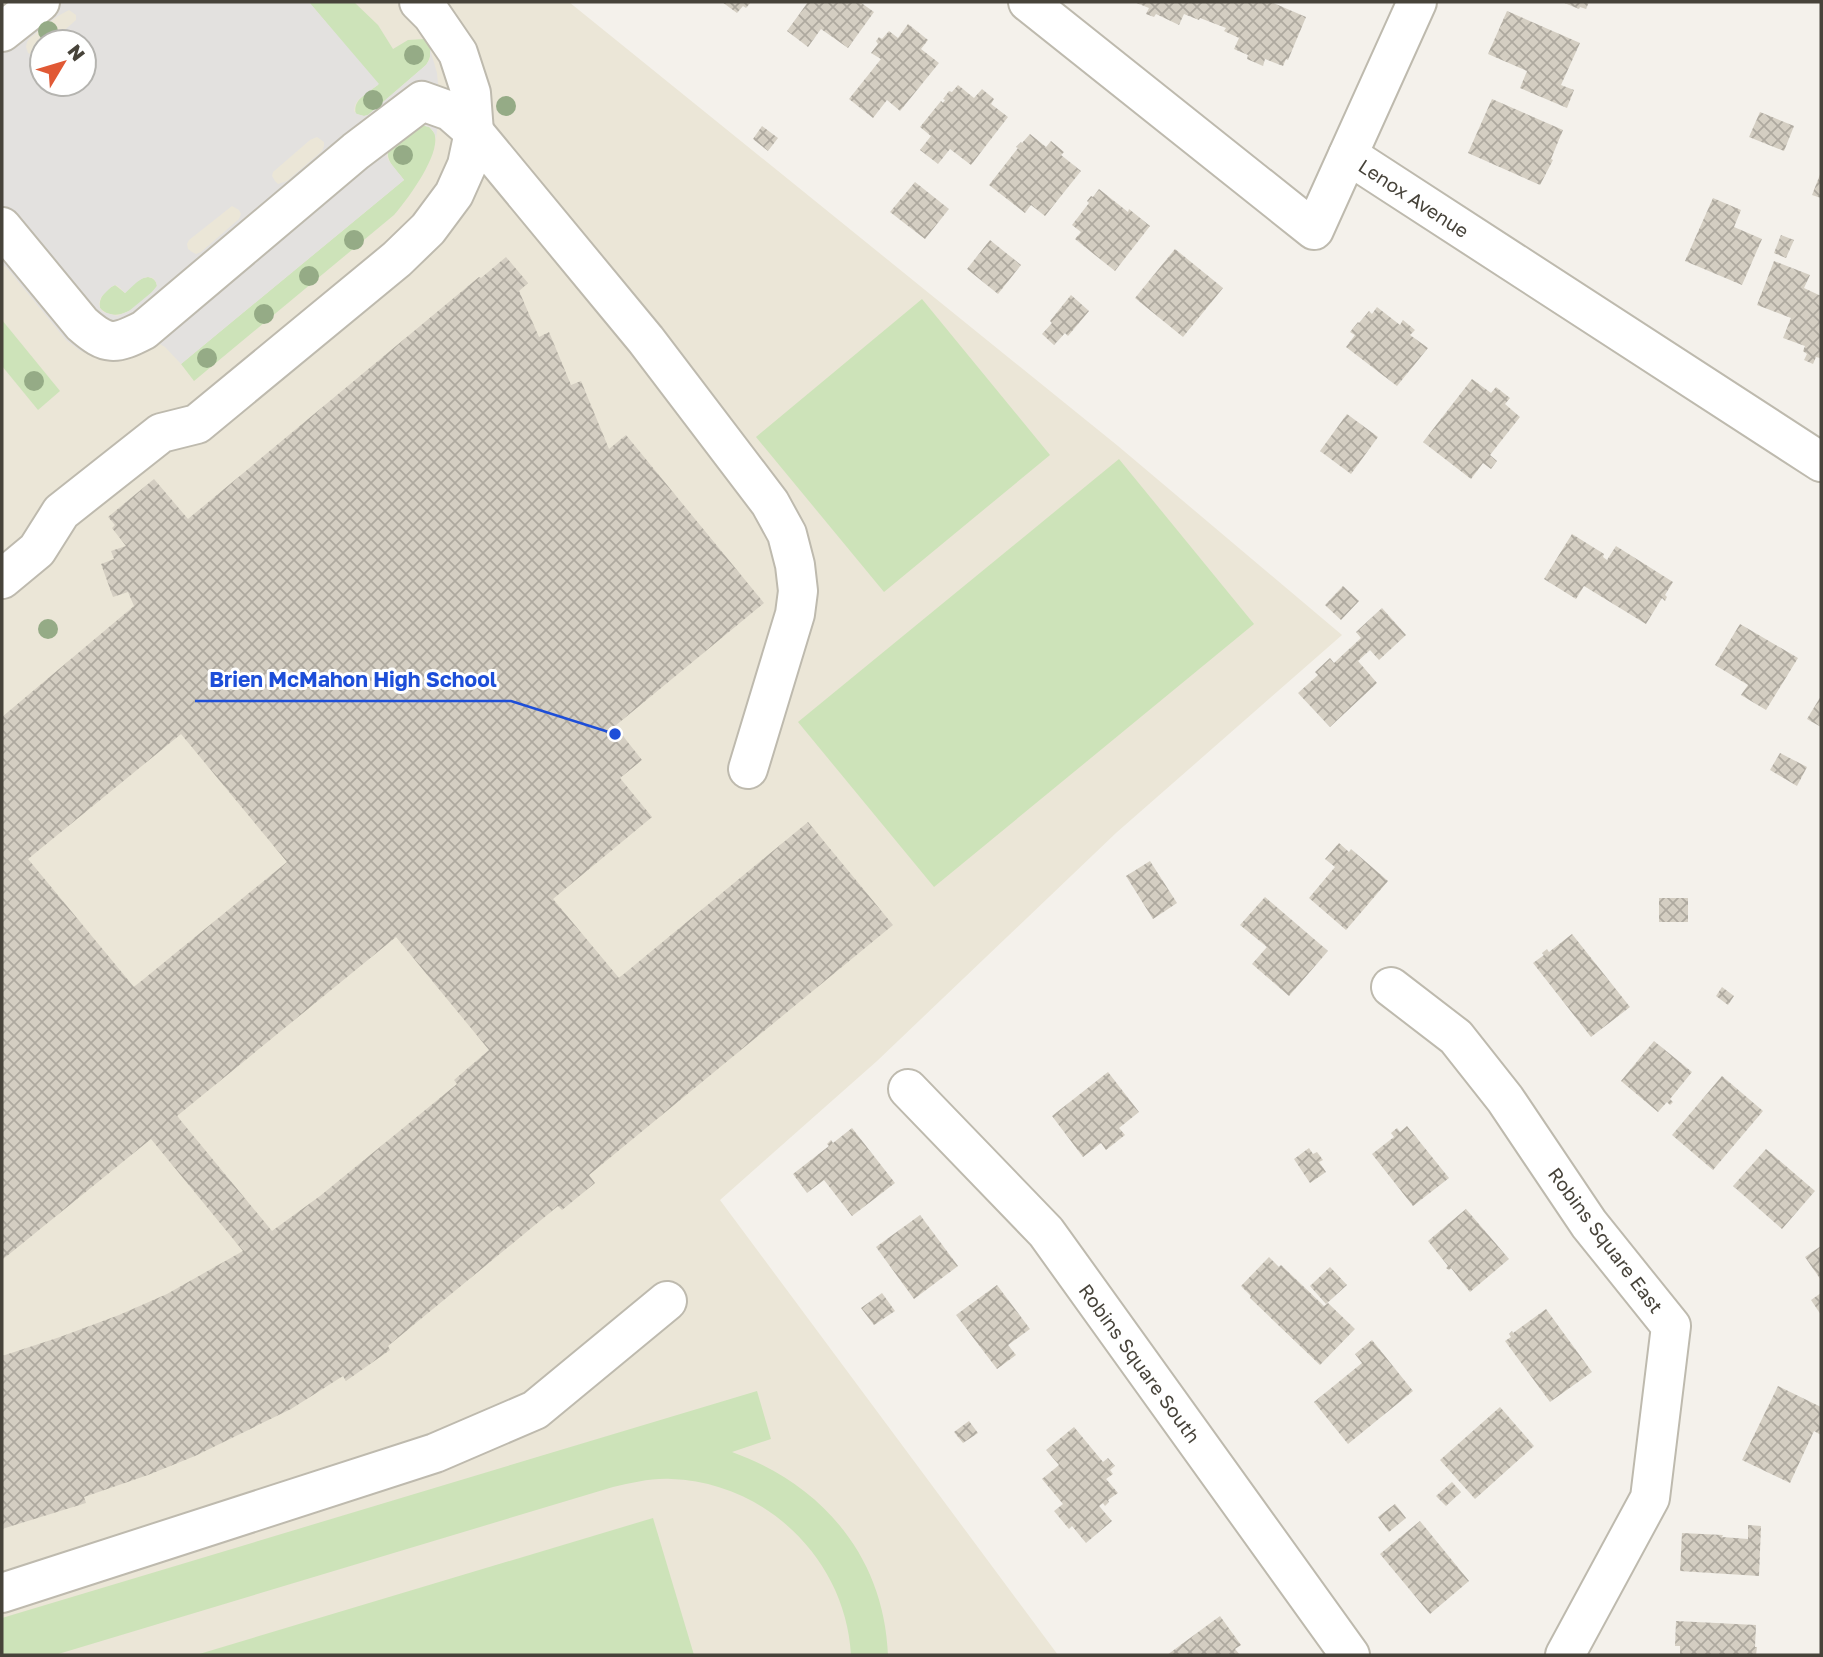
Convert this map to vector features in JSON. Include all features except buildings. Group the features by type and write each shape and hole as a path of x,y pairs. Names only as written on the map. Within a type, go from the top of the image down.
{"street":[{"path":"2,32 40,2"},
{"path":"2,579 37,550 61,512 161,433 197,424 397,260 428,229 454,194 467,165 474,132 471,93 458,53 432,15 419,2"},
{"name":"Lenox Avenue","path":"1028,2 1314,230 1348,155 1821,462"},
{"path":"1348,155 1418,2"},
{"path":"2,228 96,337 112,341 126,339 144,330 356,152 422,101 450,111 474,132 646,340 770,503 787,534 798,591 795,614 748,769"},
{"name":"Robins Square East","path":"1391,987 1456,1037 1505,1099 1589,1224 1671,1326 1650,1498 1564,1655"},
{"name":"Robins Square South","path":"908,1089 1046,1232 1350,1655"},
{"path":"2,1593 435,1453 536,1410 667,1301"}],"shaded area":[{"path":"2,2 569,2 1118,446 1342,635 1116,833 877,1061 720,1200 1058,1655 2,1655"},
{"path":"2,2 309,2 379,84 355,105 354,111 364,116 426,65 430,59 430,49 437,73 440,104 436,139 430,127 421,125 388,150 389,161 404,180 181,364 158,343 107,359 79,350 66,340 2,264","holes":["317,137 324,142 322,151 287,181 278,184 272,176 273,172","232,206 239,210 239,219 201,252 196,254 188,249 189,240","148,277 153,278 157,286 129,311 117,316 103,312 100,308 101,297 111,287 118,286 125,293 137,282"]}],"green space":[{"path":"309,2 354,2 378,25 393,49 408,40 424,39 430,48 428,62 368,115 356,114 359,101 378,85"},
{"path":"421,125 429,127 434,134 432,155 421,178 394,215 194,381 181,364 404,180 390,163 388,150"},
{"path":"148,277 156,282 157,286 139,305 115,315 100,308 101,297 115,285 125,293 138,281"},
{"path":"922,299 1050,455 884,592 756,437"},
{"path":"2,320 60,391 38,410 2,366"},
{"path":"1119,459 1254,624 934,887 798,722"},
{"path":"757,1391 771,1439 732,1452 765,1466 794,1484 820,1505 843,1529 861,1556 875,1587 884,1619 888,1655 851,1655 846,1620 834,1588 817,1558 795,1532 768,1511 738,1494 706,1484 664,1479 613,1487 55,1655 2,1655 2,1618"},
{"path":"653,1518 694,1655 196,1655"}],"place":[{"name":"Brien McMahon High School","path":"615,734"}]}
